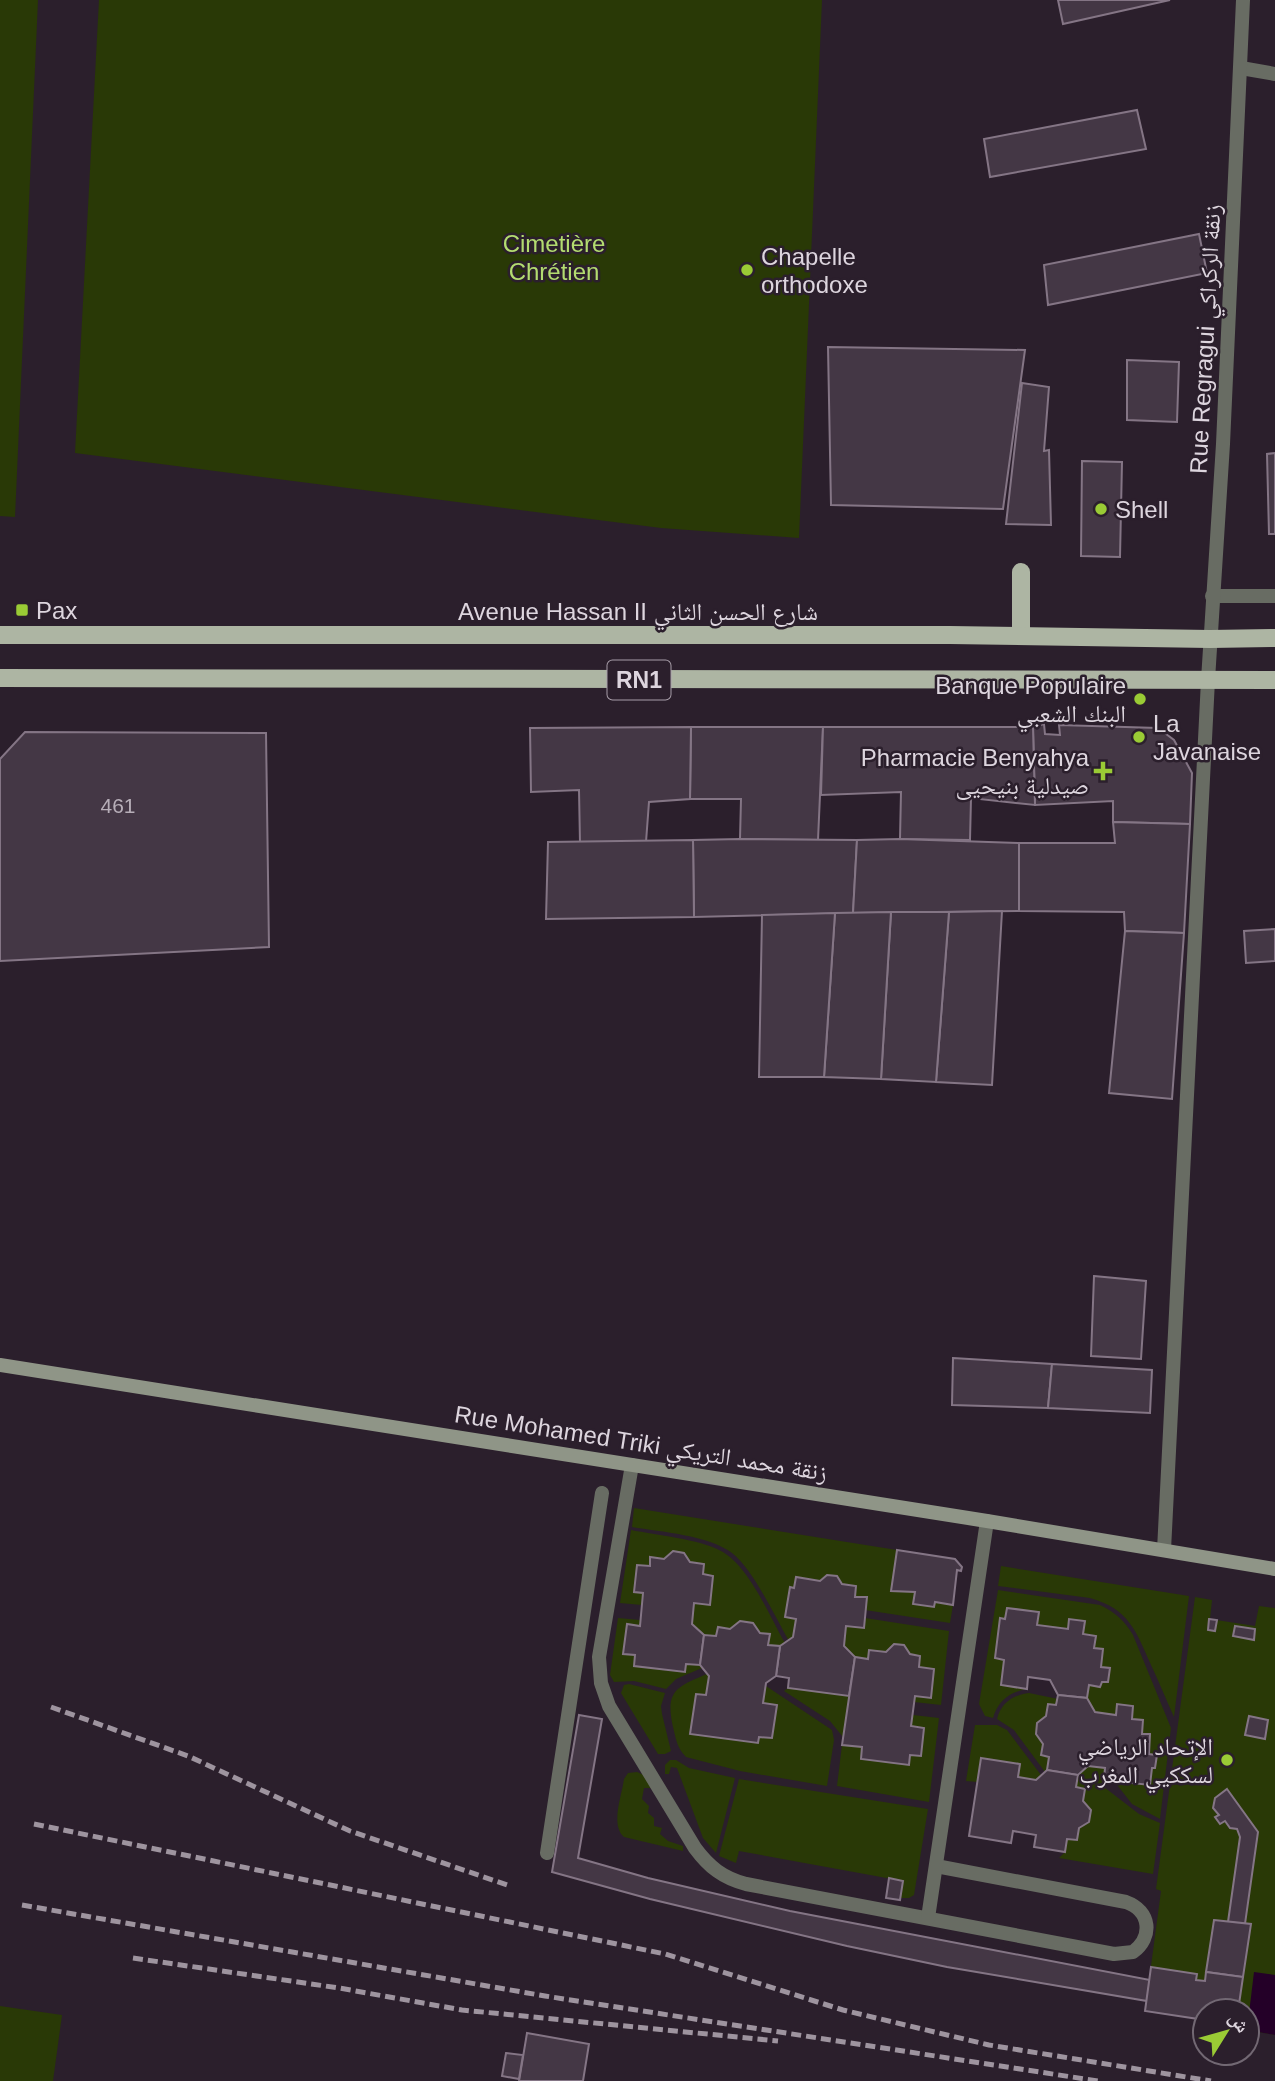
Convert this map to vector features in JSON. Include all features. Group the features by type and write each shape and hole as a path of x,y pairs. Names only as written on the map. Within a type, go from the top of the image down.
{"main road":[{"path":"1021,572 1021,636"},
{"name":"Avenue Hassan II شارع الحسن الثاني","path":"0,635 1275,638"},
{"name":"RN1","path":"1,679 1275,680"}],"street":[{"name":"Rue Regragui زنقة الركراكي","path":"1164,1550 1210,639 1223,444 1243,0"},
{"path":"1241,68 1275,74"},
{"path":"1213,596 1275,596"},
{"name":"Rue Mohamed Triki زنقة محمد التريكي","path":"0,1365 1275,1569"},
{"path":"632,1465 599,1657 601,1683 609,1706 708,1864 734,1881 1123,1955 1133,1952 1146,1939 1148,1930 1142,1912 1135,1905 936,1866"},
{"path":"547,1853 602,1493"},
{"path":"928,1918 987,1521"}],"green space":[{"path":"0,0 38,0 15,517 0,516"},
{"name":"Cimetière Chrétien","path":"99,0 822,0 799,538 661,528 75,453"},
{"path":"634,1508 897,1550 891,1591 915,1592 913,1603 934,1607 935,1602 953,1605 950,1623 865,1610 867,1598 855,1597 856,1586 842,1584 837,1576 827,1575 820,1581 796,1577 794,1588 790,1588 786,1617 796,1619 793,1637 789,1641 756,1582 732,1553 697,1538 632,1527"},
{"path":"631,1530 701,1543 731,1558 758,1592 785,1643 780,1646 768,1645 752,1623 740,1621 730,1629 718,1627 716,1636 704,1635 692,1624 694,1603 710,1604 713,1576 703,1574 704,1564 690,1562 684,1553 673,1551 664,1559 651,1557 650,1566 637,1565 634,1592 643,1593 642,1605 620,1603"},
{"path":"1001,1566 1189,1596 1174,1717 1141,1642 1130,1623 1114,1608 1090,1598 998,1586"},
{"path":"998,1590 1100,1605 1119,1617 1130,1630 1171,1728 1160,1819 1132,1804 1114,1781 1155,1768 1157,1755 1149,1754 1150,1735 1142,1734 1143,1720 1132,1719 1133,1706 1117,1704 1116,1715 1095,1712 1087,1698 1089,1685 1108,1682 1110,1669 1101,1667 1103,1649 1094,1648 1096,1636 1083,1634 1084,1621 1069,1619 1068,1629 1037,1625 1039,1612 1007,1608 1005,1619 1000,1619 995,1658 1004,1660 1001,1685 1027,1689 1005,1698 993,1718 985,1716 979,1704"},
{"name":"الإتحاد الرياضي لسككيي المغرب","path":"1195,1597 1212,1600 1210,1619 1255,1626 1259,1606 1275,1608 1275,2035 1261,2032 1261,1997 1191,1997 1191,2011 1145,2011 1161,1891 1156,1889"},
{"path":"618,1618 640,1620 640,1626 627,1624 624,1653 635,1655 634,1666 684,1672 686,1664 700,1665 702,1668 676,1679 666,1689 634,1681 614,1682 610,1675"},
{"path":"865,1618 949,1631 941,1705 914,1702 920,1656 910,1654 904,1645 894,1644 886,1652 869,1650 868,1659 855,1657 844,1646 846,1626"},
{"path":"707,1674 706,1695 696,1694 691,1734 771,1738 776,1705 763,1703 766,1686 832,1730 834,1740 827,1786 740,1771 686,1757 679,1747 673,1727 672,1698 681,1687"},
{"path":"624,1685 665,1693 661,1706 671,1751 658,1754 621,1693"},
{"path":"788,1688 849,1696 843,1737 830,1721 784,1691"},
{"path":"1029,1693 1058,1699 1056,1705 1048,1704 1046,1716 1037,1723 1036,1734 1043,1744 1041,1755 1049,1757 1045,1772 1014,1730 997,1719 1001,1708 1009,1701"},
{"path":"913,1715 939,1718 929,1802 837,1786 842,1745 862,1747 909,1765 910,1755 921,1756 924,1728 911,1726"},
{"path":"975,1725 997,1725 1007,1730 1041,1775 1036,1780 1018,1777 1020,1764 978,1782 966,1781"},
{"path":"670,1760 676,1760 689,1768 735,1778 716,1853 703,1838 677,1768 671,1767 669,1774 665,1774 665,1765"},
{"path":"1088,1766 1105,1768 1104,1787 1139,1814 1160,1823 1153,1874 1059,1858 1065,1852 1067,1839 1077,1840 1079,1828 1089,1822 1091,1811 1083,1801 1085,1789 1076,1787 1078,1775"},
{"path":"637,1772 647,1778 651,1788 644,1788 642,1799 649,1806 648,1813 654,1818 654,1826 662,1828 660,1834 668,1841 683,1846 683,1851 624,1837 620,1832 617,1818 624,1779 628,1773"},
{"path":"739,1779 928,1809 914,1895 900,1898 903,1881 739,1851 736,1863 719,1856"},
{"path":"0,2006 62,2015 53,2081 0,2081"}],"shaded area":[{"path":"1254,1972 1275,1975 1275,2035 1261,2032 1261,1997 1251,1997"}],"building":[{"path":"1058,0 1170,0 1063,24"},
{"path":"1137,110 1146,149 990,177 984,139"},
{"path":"1199,234 1207,273 1048,305 1044,265"},
{"path":"828,347 1025,350 1003,509 831,505"},
{"path":"1127,360 1179,362 1177,422 1127,420"},
{"path":"1022,383 1049,387 1044,451 1049,450 1051,525 1006,524"},
{"path":"1275,453 1275,534 1269,534 1267,454"},
{"name":"Shell","path":"1082,461 1122,462 1120,557 1081,556"},
{"path":"1044,724 1045,734 1060,735 1059,725 1158,728 1174,740 1192,773 1190,824 1113,822 1113,801 1035,805 1033,727"},
{"path":"691,727 823,727 818,840 740,839 741,799 690,799"},
{"path":"691,727 690,799 649,802 646,842 580,843 579,790 531,792 530,728"},
{"path":"823,727 1033,727 1035,805 971,798 970,840 900,839 901,792 821,795"},
{"path":"25,732 266,733 269,947 0,961 0,759"},
{"path":"1113,822 1190,824 1184,933 1125,931 1124,912 1019,911 1019,843 1115,843"},
{"path":"693,840 857,840 853,913 694,917"},
{"path":"693,840 694,917 546,919 548,842"},
{"path":"857,840 1019,843 1019,911 853,913"},
{"path":"1002,911 992,1085 936,1082 949,912"},
{"path":"891,912 949,912 936,1082 881,1079"},
{"path":"891,912 881,1079 824,1077 835,913"},
{"path":"835,913 824,1077 759,1077 762,915"},
{"path":"1275,929 1275,961 1246,963 1244,931"},
{"path":"1125,931 1184,933 1172,1099 1109,1093"},
{"path":"1094,1276 1146,1281 1141,1359 1091,1356"},
{"path":"953,1358 1052,1364 1048,1408 952,1405"},
{"path":"1052,1364 1152,1370 1150,1413 1048,1408"},
{"path":"897,1550 955,1559 962,1567 961,1571 957,1570 953,1605 935,1602 934,1607 913,1604 915,1592 891,1591"},
{"path":"673,1551 684,1553 690,1562 704,1564 703,1574 713,1576 710,1605 694,1603 692,1624 704,1635 700,1665 686,1664 685,1672 634,1666 635,1655 623,1654 627,1624 640,1626 643,1593 634,1592 637,1565 650,1566 650,1557 664,1559"},
{"path":"827,1575 837,1576 842,1584 856,1586 855,1597 867,1597 864,1628 846,1626 844,1646 855,1657 849,1696 788,1688 789,1678 776,1676 780,1646 793,1637 796,1619 785,1617 790,1587 794,1588 796,1577 820,1581"},
{"path":"1007,1608 1039,1612 1037,1625 1068,1629 1069,1619 1085,1621 1083,1634 1096,1636 1094,1648 1103,1649 1101,1667 1110,1668 1108,1682 1102,1682 1100,1687 1089,1685 1087,1698 1058,1695 1050,1680 1028,1677 1027,1689 1001,1685 1004,1660 995,1658 1000,1618 1005,1619"},
{"path":"1209,1619 1217,1620 1215,1631 1208,1630"},
{"path":"740,1621 753,1623 760,1633 770,1634 768,1645 780,1646 776,1676 766,1683 763,1703 777,1705 772,1738 759,1737 758,1743 690,1734 696,1694 706,1695 709,1676 700,1665 704,1635 716,1636 718,1627 730,1629"},
{"path":"1235,1626 1255,1629 1254,1640 1233,1636"},
{"path":"894,1644 904,1645 910,1654 920,1656 919,1667 934,1669 931,1698 915,1696 911,1726 924,1728 921,1756 910,1755 909,1765 861,1759 862,1747 842,1745 855,1657 868,1659 869,1650 886,1652"},
{"path":"1058,1695 1087,1698 1095,1712 1116,1715 1117,1704 1133,1706 1132,1719 1143,1720 1142,1734 1150,1734 1149,1754 1157,1755 1150,1785 1104,1780 1105,1768 1088,1766 1078,1775 1047,1770 1049,1757 1041,1755 1043,1744 1036,1734 1037,1723 1046,1716 1048,1704 1056,1705"},
{"path":"579,1715 602,1719 578,1858 648,1878 790,1911 1150,1980 1147,2001 947,1967 847,1946 650,1899 552,1872"},
{"path":"1249,1716 1268,1720 1265,1739 1245,1735"},
{"path":"981,1758 1020,1764 1018,1777 1036,1780 1047,1770 1078,1775 1076,1787 1085,1789 1083,1801 1091,1810 1089,1822 1079,1828 1077,1840 1067,1839 1065,1852 1034,1847 1036,1835 1013,1831 1011,1843 969,1836"},
{"path":"1227,1789 1258,1832 1245,1924 1228,1922 1240,1837 1237,1829 1230,1828 1225,1821 1220,1824 1215,1817 1219,1815 1213,1808 1215,1798"},
{"path":"889,1878 903,1881 900,1900 886,1898"},
{"path":"1214,1920 1251,1924 1243,1977 1206,1972"},
{"path":"1151,1967 1197,1974 1196,1980 1205,1981 1206,1972 1243,1977 1240,1997 1191,1997 1191,2018 1145,2011"},
{"path":"527,2033 589,2044 583,2081 519,2081"},
{"path":"506,2053 523,2055 519,2079 502,2076"}],"railway":[{"path":"51,1707 188,1756 350,1831 507,1885"},
{"path":"34,1824 665,1954 843,2010 989,2045 1211,2081"},
{"path":"22,1905 545,1996 1098,2081"},
{"path":"133,1958 339,1988 462,2010 778,2041"}],"place":[{"name":"Chapelle orthodoxe","path":"747,270"},
{"name":"Shell","path":"1101,509"},
{"name":"Pax","path":"22,610"},
{"name":"Banque Populaire البنك الشعبي","path":"1140,699"},
{"name":"La Javanaise","path":"1139,737"},
{"name":"Pharmacie Benyahya صيدلية بنيحيى","path":"1103,771"},
{"name":"الإتحاد الرياضي لسككيي المغرب","path":"1227,1760"}]}
